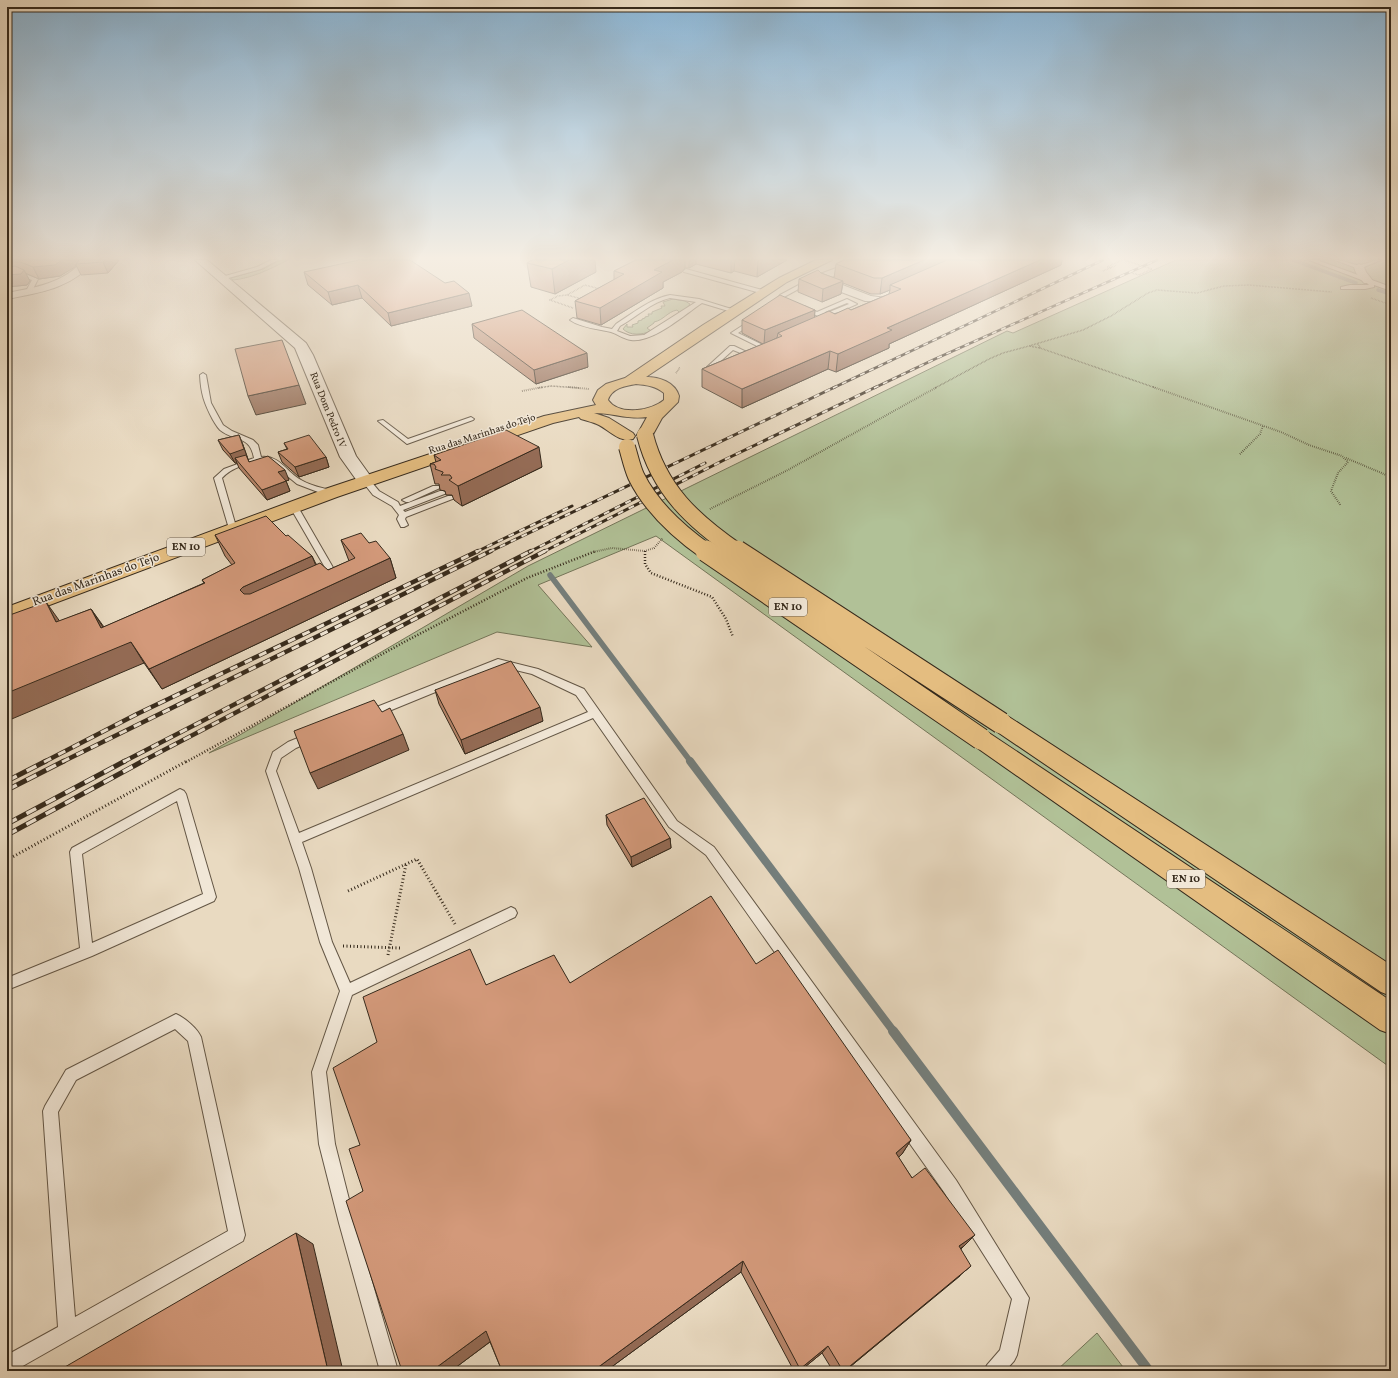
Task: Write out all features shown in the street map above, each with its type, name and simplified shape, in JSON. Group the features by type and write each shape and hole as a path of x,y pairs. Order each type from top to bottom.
{"main road":[{"path":"631,380 715,324"},
{"path":"666,387 669,367 688,342"},
{"name":"Rua das Marinhas do Tejo","path":"366,481 393,465 430,450 572,405 596,391 631,380"},
{"path":"631,380 651,381 666,387 671,392 672,398 669,403 633,439"},
{"path":"596,391 603,404 614,411"},
{"name":"Rua das Marinhas do Tejo","path":"7,614 331,493 549,418 594,409 643,414 663,408"},
{"name":"EN 10","path":"614,411 627,426 633,439 636,476 651,501 672,524 700,547 1391,982"},
{"name":"EN 10","path":"565,415 600,419 611,424 633,439"},
{"name":"EN 10","path":"991,731 1391,1019"}],"street":[{"name":"Rua Dom Pedro IV","path":"276,324 301,346 348,457 366,481"},
{"path":"820,327 824,324"},
{"path":"767,349 780,344"}],"lane":[{"path":"588,324 605,331 614,331 624,337 633,338 646,336 665,324"},
{"path":"747,324 734,333 767,349"},
{"path":"614,331 618,325"},
{"path":"597,327 618,325"},
{"path":"719,373 709,368 732,347 749,358 767,349"},
{"path":"203,375 206,404 216,420 222,429 252,442 258,450 258,459"},
{"path":"382,421 407,442 471,418"},
{"path":"233,530 218,478 219,474 225,471 258,459 270,459 277,463 291,478 306,486 331,493"},
{"path":"366,481 376,493 399,510 404,525"},
{"path":"399,510 436,488"},
{"path":"399,510 443,493"},
{"path":"399,510 451,498"},
{"path":"294,507 331,571 328,578 316,585"},
{"path":"356,719 498,662 535,671 580,692 674,824 710,851 950,1186 1021,1298 1008,1355 993,1371"},
{"path":"295,840 595,713"},
{"path":"321,733 292,744 277,755 271,772 305,868 326,942 347,991 319,1072 327,1144 347,1223 389,1371"},
{"path":"7,984 87,952 210,897 180,794 76,852 87,952"},
{"path":"347,991 511,914"},
{"path":"7,1365 237,1235 194,1037 176,1021 71,1075 50,1111 67,1331"}],"path":[{"path":"704,513 750,488 784,473 810,456 1003,352 1038,344 1083,330 1094,324"},
{"path":"1038,344 1040,348"},
{"path":"1029,346 1040,348 1281,432 1323,451 1342,456 1391,477"},
{"path":"522,391 551,386 596,391"},
{"path":"1240,454 1260,434 1263,426"},
{"path":"1341,506 1331,491 1336,482 1338,473 1348,462 1342,456"},
{"path":"7,860 399,645 527,578 595,551 612,548 645,551 654,548 664,537"},
{"path":"645,551 645,564 652,573 712,597 726,619 733,637"},
{"path":"348,891 417,859 458,930"},
{"path":"387,960 406,863"},
{"path":"340,946 404,948"}],"green space":[{"path":"627,324 627,327 633,327 632,325 652,324 647,328 651,331 640,334 629,333 623,329"},
{"path":"1032,324 1391,324 1391,1068 656,536 538,585 592,647 497,632 209,753 528,566 1007,331 1013,333"},
{"path":"1097,1333 1126,1371 1056,1371"}],"building":[{"path":"472,324 544,324 587,353 534,370"},
{"path":"752,324 779,324 765,330"},
{"path":"798,324 895,324 887,328 892,330 838,354 830,351 742,389 702,369 782,336 778,333"},
{"path":"282,340 299,385 248,396 235,349"},
{"path":"506,430 539,447 458,486 449,480 452,478 450,475 441,475 443,472 435,469 436,467 434,464 430,464 441,460 434,455"},
{"path":"239,435 244,449 230,454 218,440"},
{"path":"309,435 326,457 295,467 278,452 288,449 284,443"},
{"path":"246,455 249,462 268,456 285,470 278,472 286,481 262,490 235,458"},
{"path":"266,516 286,536 288,535 312,556 243,587 240,590 244,594 250,594 320,563 328,570 355,558 341,540 361,533 369,543 376,541 390,558 149,669 131,642 7,693 7,616 46,602 56,622 91,609 101,628 205,583 202,580 235,563 215,535"},
{"path":"511,661 540,707 461,740 435,690"},
{"path":"374,700 382,712 390,708 403,734 310,773 294,731"},
{"path":"644,798 670,838 631,857 606,815"},
{"path":"711,896 756,964 778,950 911,1140 896,1153 912,1178 925,1168 975,1235 959,1246 971,1266 844,1371 828,1346 800,1369 743,1261 593,1371 502,1371 486,1331 437,1367 438,1371 402,1371 346,1201 363,1191 349,1149 360,1145 333,1068 377,1042 363,997 470,949 486,985 554,955 570,983"},
{"path":"296,1233 328,1371 58,1371"}],"waterway":[{"path":"550,575 691,762"},
{"path":"690,761 894,1032"},
{"path":"893,1031 1149,1371"}],"railway":[{"path":"833,388 967,324"},
{"path":"874,388 1013,324"},
{"path":"489,552 835,387"},
{"path":"543,552 724,460 876,387"},
{"path":"529,552 705,463"},
{"path":"476,552 572,506"},
{"path":"44,762 137,714 478,551"},
{"path":"63,761 491,551"},
{"path":"123,762 531,551"},
{"path":"141,762 545,551"},
{"path":"7,781 46,761"},
{"path":"7,790 63,761"},
{"path":"7,824 125,761"},
{"path":"7,835 143,761"}]}
